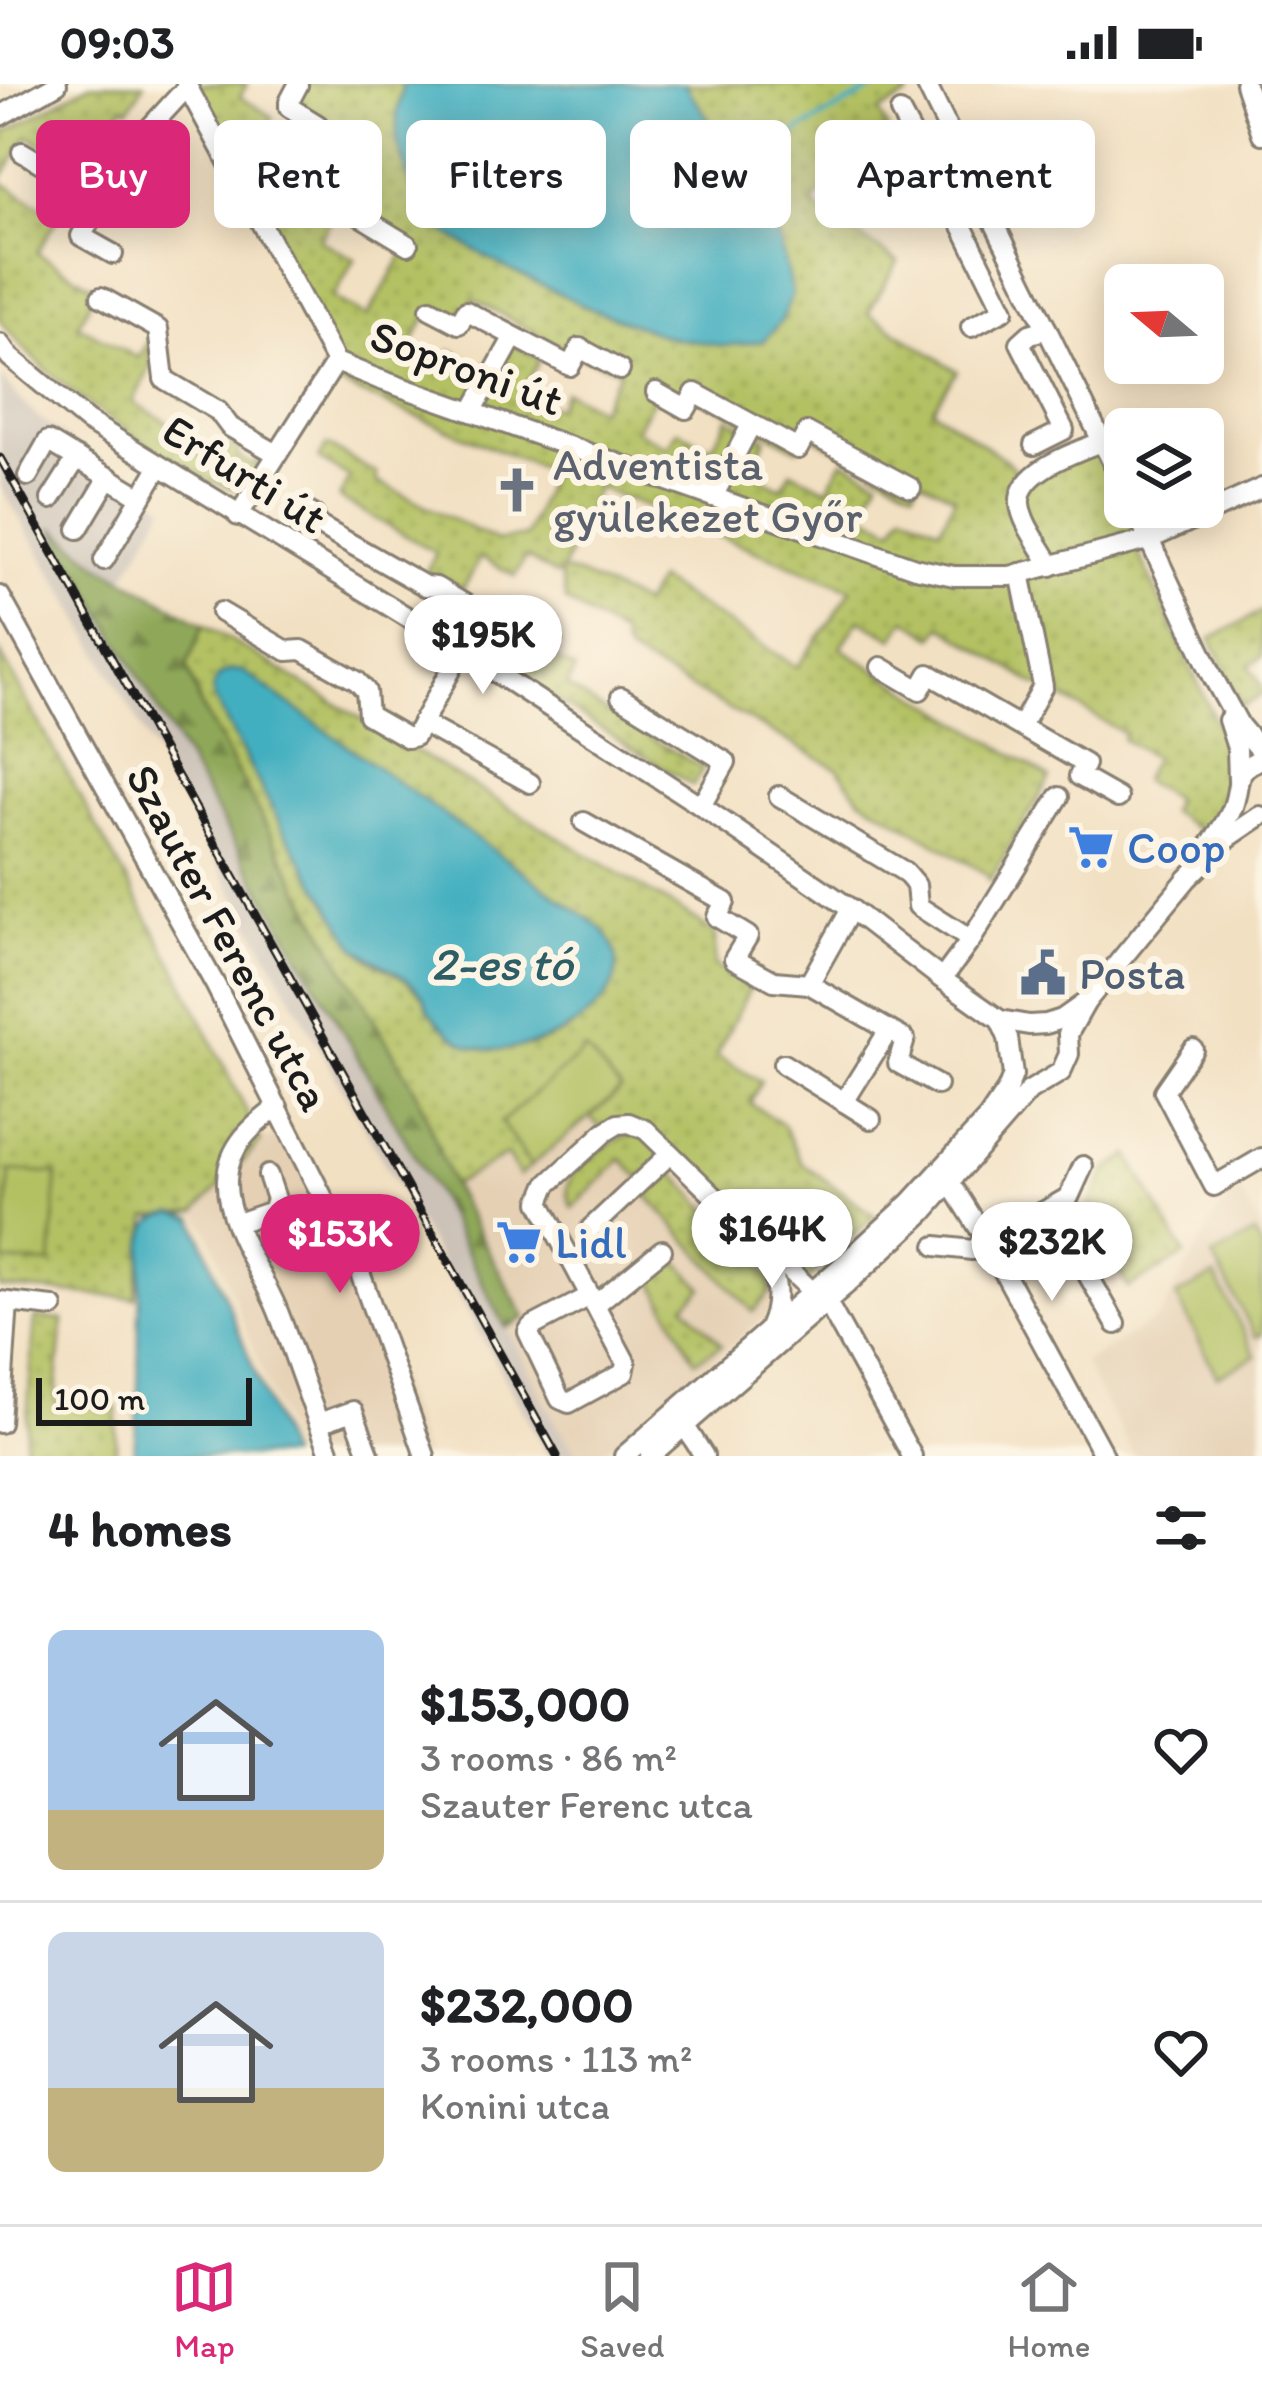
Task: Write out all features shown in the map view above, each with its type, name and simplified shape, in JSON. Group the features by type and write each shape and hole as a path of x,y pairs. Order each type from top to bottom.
{"street":[{"path":"0,116 57,84"},
{"path":"926,84 941,120"},
{"path":"298,85 289,107 309,120"},
{"path":"156,120 187,86"},
{"name":"Soproni út","path":"187,86 214,135"},
{"path":"1252,93 1262,134"},
{"path":"900,112 904,120"},
{"path":"22,152 36,160"},
{"path":"86,228 81,236 113,254"},
{"name":"Soproni út","path":"265,228 336,362 915,568 954,576 1010,576 1148,540 1262,488"},
{"path":"379,228 407,245"},
{"path":"963,228 1004,310 971,327"},
{"path":"990,228 1047,329 1104,448"},
{"name":"Erfurti út","path":"101,297 158,329 164,379 277,454"},
{"path":"430,309 459,324 466,311 570,366 580,348 620,370"},
{"path":"1034,445 1064,430 1020,343 1047,329"},
{"path":"472,412 513,338"},
{"name":"Erfurti út","path":"0,344 86,421 463,651 701,806 1000,1019 1038,1025"},
{"path":"238,516 336,362"},
{"path":"656,392 686,409 695,393 798,449 806,432 910,488"},
{"path":"713,497 751,425"},
{"path":"28,476 48,441 141,497"},
{"path":"1052,566 1024,516 1019,500 1025,481 1101,442"},
{"path":"51,500 76,458"},
{"path":"104,560 159,466"},
{"path":"78,530 109,477"},
{"name":"Erfurti út","path":"305,510 314,515 316,524 424,586 436,586 482,614 509,615 552,639"},
{"path":"1143,528 1214,679 1262,755 1248,765 1237,784 1246,809 1261,816"},
{"path":"1020,573 1042,686 1021,726"},
{"name":"Szauter Ferenc utca","path":"0,596 216,986 358,1267 425,1454"},
{"path":"220,612 287,651 302,650 357,681 366,691 368,716 408,738 415,736 482,614"},
{"path":"881,667 920,690 929,674 1085,764 1078,776 1118,798"},
{"path":"1067,1044 1087,1002 1186,879 1230,815 1237,784 1237,748 1214,679"},
{"path":"621,698 726,762 701,806"},
{"path":"422,723 530,784"},
{"path":"779,796 905,872 916,885 918,906 971,940"},
{"path":"942,980 1059,797"},
{"path":"1186,879 1229,837 1261,816"},
{"path":"584,822 725,902 718,917 748,936 734,959 774,982 809,984 905,1039 898,1063 937,1085"},
{"path":"809,984 851,909"},
{"path":"947,1176 1007,1090 1017,1035 1062,1019 1087,1002"},
{"path":"1000,1019 1012,1057 1026,1078 1044,1081"},
{"path":"624,1456 680,1419 819,1297 1029,1091 1061,1072 1069,1054 1063,1035 1038,1025"},
{"path":"844,1102 889,1030"},
{"path":"1193,1049 1164,1091 1214,1186 1262,1158"},
{"path":"782,1064 871,1119"},
{"path":"278,1108 238,1143 226,1183 237,1223 274,1300 331,1456"},
{"path":"662,1250 592,1300 527,1332 560,1400 569,1403 627,1368 592,1300 540,1202 547,1185 605,1132 629,1123 646,1130 819,1297 912,1456"},
{"path":"591,1228 670,1154"},
{"path":"936,1246 972,1250 1050,1208 1069,1197 1083,1166"},
{"path":"237,1223 272,1211 276,1199 268,1175"},
{"path":"947,1176 1104,1456"},
{"path":"1050,1208 1116,1324"},
{"path":"765,1249 778,1298 767,1332"},
{"path":"650,1456 767,1332 819,1297"},
{"path":"0,1423 4,1302 53,1307"},
{"path":"319,1423 353,1411 370,1456"},
{"path":"680,1419 704,1456"}],"shaded area":[{"path":"0,377 35,415 165,506 123,580 56,530 437,1195 555,1421 578,1456 548,1456 73,606 0,486"},
{"path":"590,1117 605,1132 629,1123 803,1284 629,1434 595,1456 578,1456 506,1328 525,1317 452,1185 507,1155 520,1175"},
{"path":"288,1129 358,1267 425,1456 294,1456 209,1233 196,1212 261,1141"},
{"path":"1239,1189 1262,1232 1262,1456 1134,1456 1083,1363 1160,1317 1227,1196"}],"green space":[{"path":"90,84 144,84 129,109 123,106 115,120 36,120 36,141 28,136 0,181 0,128 4,133"},
{"path":"186,84 247,84 240,97 273,117 214,120 214,136"},
{"path":"306,84 403,84 397,113 406,135 406,228 443,228 500,265 594,310 669,337 780,242 773,228 791,228 791,120 709,120 684,84 902,84 908,96 879,112 883,120 815,120 815,228 847,228 898,262 868,313 957,371 932,409 1006,460 1025,480 1101,442 1104,528 1137,528 1140,556 1223,738 1227,777 1216,810 1201,832 1169,811 1175,800 1142,780 1154,758 1122,739 1125,734 942,626 934,637 906,619 894,638 859,619 841,648 1050,778 990,881 986,874 859,797 838,769 629,654 622,636 566,601 560,573 557,576 526,557 515,576 481,557 463,589 438,576 423,578 436,553 339,498 350,478 319,459 327,445 377,474 376,481 497,541 526,536 551,472 326,379 336,361 264,228 326,228 320,240 355,259 333,298 367,317 405,252 380,228 382,120 312,120 295,104","holes":["473,299 576,355 620,370 599,409 565,391 556,408 523,391 540,359 503,340 486,369 451,350 442,367 409,349 430,310 459,324","656,393 686,409 695,394 798,449 807,433 914,490 920,479 955,497 940,528 904,511 893,529 862,511 879,479 843,460 827,489 791,471 781,488 749,471 766,439 728,418 711,448 678,430 667,447 636,430","597,487 851,589 797,667 658,580 643,604 562,571"]},
{"path":"0,181 36,203 36,228 52,228 37,253 97,289 78,325 138,358 151,336 150,368 133,402 198,440 192,451 217,466 232,444 240,449 237,456 254,466 263,454 267,459 243,490 208,480 59,381 0,320"},
{"path":"53,527 100,565 204,624 187,665 200,704 417,1093 452,1185 525,1318 506,1328 437,1195"},
{"path":"1262,611 1262,657 1249,665 1262,695 1242,706 1211,639"},
{"path":"204,624 715,935 715,966 751,986 716,1056 761,1081 750,1103 783,1125 802,1163 875,1216 803,1284 646,1130 605,1132 590,1117 621,1090 501,1122 531,1166 519,1176 507,1155 452,1185 417,1093 200,704 187,665","holes":["250,676 607,995 568,1031 534,1045 491,1050 445,1028 406,980 355,946 283,829 214,698"]},
{"path":"506,629 575,670 567,686 703,768 693,786 478,651 488,634"},
{"path":"0,653 178,972 261,1141 196,1212 148,1217 135,1298 0,1288"},
{"path":"586,1050 621,1090 531,1166 501,1122"},
{"path":"631,1135 643,1136 664,1156 640,1178 622,1159 573,1208 568,1190 576,1172 607,1146"},
{"path":"1129,1155 1185,1255 1128,1288 1087,1212 1106,1171"},
{"path":"670,1169 769,1277 771,1291 753,1312 644,1192"},
{"path":"10,1171 57,1174 51,1264 4,1261"},
{"path":"1254,1234 1262,1248 1262,1334 1256,1337 1213,1257"},
{"path":"669,1252 703,1288 685,1305 722,1345 695,1361 651,1277 623,1292"},
{"path":"1215,1276 1256,1356 1217,1376 1176,1296"},
{"path":"35,1318 63,1320 55,1402 117,1408 116,1456 24,1456"}],"water":[{"path":"403,84 684,84 709,120 630,120 630,228 773,228 792,294 782,320 763,341 724,346 669,337 594,310 500,265 442,228 606,228 606,120 406,120 406,170 397,141"},
{"name":"2-es tó","path":"231,670 243,671 600,927 615,952 615,977 604,999 584,1019 529,1045 500,1050 474,1047 450,1033 416,988 355,946 283,829 214,698 216,680"},
{"path":"174,1213 194,1218 288,1456 133,1456 144,1242 151,1223"}],"waterway":[{"path":"791,135 882,84"}],"railway":[{"path":"0,458 557,1456"}],"place":[{"name":"Adventista gyülekezet Győr","path":"517,490"},
{"name":"Coop","path":"1091,847"},
{"name":"Posta","path":"1043,973"},
{"name":"Lidl","path":"519,1242"}]}
